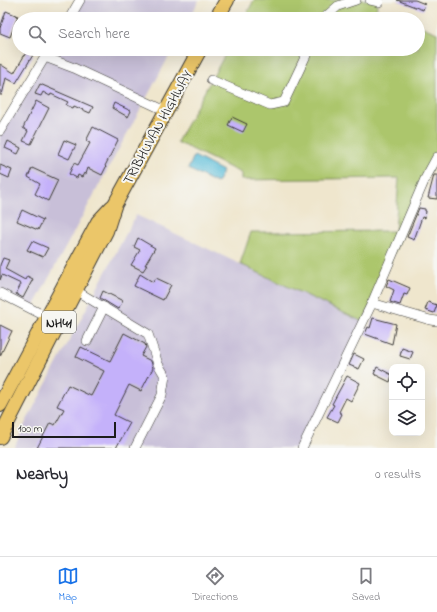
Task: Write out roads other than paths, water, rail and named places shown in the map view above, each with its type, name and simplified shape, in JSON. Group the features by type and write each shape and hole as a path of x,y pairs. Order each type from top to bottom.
{"highway":[{"path":"220,12 227,0"},
{"name":"TRIBHUVAN HIGHWAY","path":"114,206 196,56"},
{"name":"NH41","path":"0,437 106,231 114,206"},
{"name":"NH41","path":"2,396 47,317 98,222 114,206"}],"street":[{"path":"72,12 80,0"},
{"path":"331,12 338,6 356,0"},
{"path":"0,132 4,118 45,56"},
{"path":"52,56 74,68 166,111"},
{"path":"211,80 270,105 284,102 306,56"},
{"path":"302,448 372,303 437,156"},
{"path":"75,290 148,334 158,364 165,376 162,394 135,448"},
{"path":"0,293 47,317"},
{"path":"372,303 437,321"},
{"path":"87,341 104,307"}],"water":[{"path":"194,156 223,171 217,183 188,169"}]}
